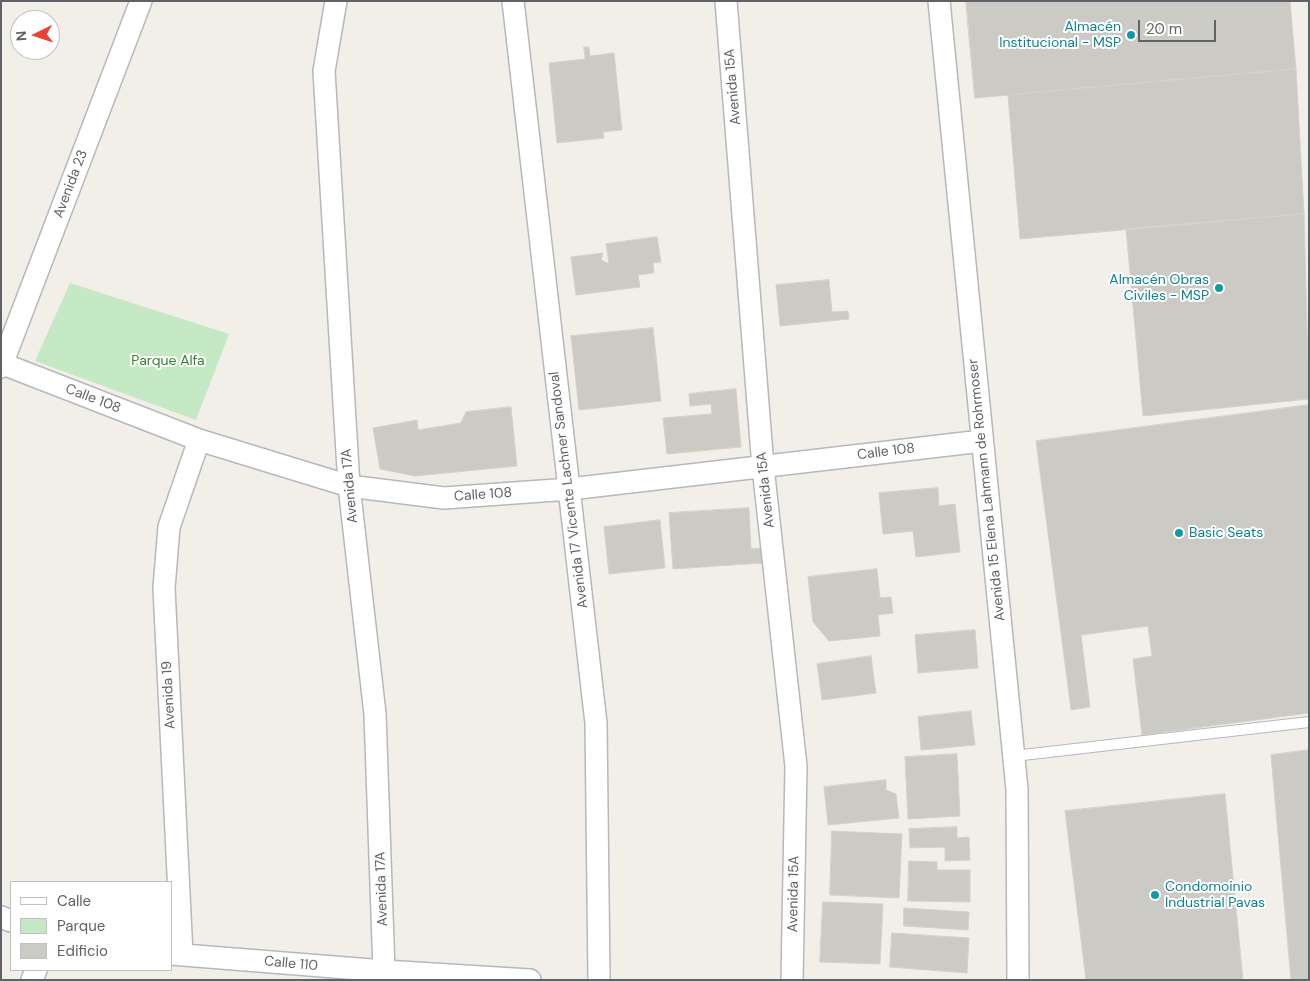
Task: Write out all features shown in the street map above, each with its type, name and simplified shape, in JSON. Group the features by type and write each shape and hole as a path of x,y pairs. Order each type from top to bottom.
{"street":[{"name":"Avenida 23","path":"2,365 141,1"},
{"name":"Avenida 17A","path":"336,1 324,71 349,486 375,714 384,971"},
{"name":"Avenida 17 Vicente Lachner Sandoval","path":"513,1 596,723 599,980"},
{"name":"Avenida 15A","path":"726,1 763,467 796,766 792,980"},
{"name":"Avenida 15 Elena Lahmann de Rohrmoser","path":"939,1 1017,789 1018,980"},
{"name":"Calle 108","path":"2,365 199,440 349,486 444,498 570,489 982,441"},
{"name":"Avenida 19","path":"177,954 164,588 169,527 199,440"},
{"name":"Calle 110","path":"177,954 384,971 530,980"}],"lane":[{"path":"1014,756 1309,722"}],"green space":[{"name":"Parque Alfa","path":"70,283 229,334 196,420 35,361"}],"building":[{"name":"Almacén Institucional - MSP","path":"966,1 1290,1 1296,69 975,98"},
{"path":"584,47 589,47 590,56 614,53 622,130 603,132 604,138 557,143 549,63 585,59"},
{"path":"1296,69 1304,214 1020,239 1008,95"},
{"name":"Almacén Obras Civiles - MSP","path":"1304,214 1309,399 1143,416 1126,229"},
{"path":"657,237 661,262 653,263 654,273 638,275 640,287 576,295 571,257 603,253 601,260 609,264 606,244"},
{"path":"829,280 832,312 848,311 849,319 780,326 776,285"},
{"path":"653,328 661,401 579,410 571,336"},
{"path":"736,389 741,447 667,454 663,418 712,414 711,404 690,406 689,394"},
{"name":"Basic Seats","path":"1309,405 1309,713 1142,735 1133,659 1152,656 1148,626 1081,635 1090,707 1071,710 1036,441"},
{"path":"511,407 517,466 415,476 380,469 373,428 417,420 418,430 461,423 466,412"},
{"path":"938,488 939,506 955,504 960,552 916,557 913,531 883,534 879,493"},
{"path":"749,508 751,549 761,548 762,563 673,569 669,513"},
{"path":"660,520 665,568 609,574 604,527"},
{"path":"877,569 880,598 891,597 893,613 878,615 880,636 829,641 813,622 808,577"},
{"path":"975,630 978,668 918,673 915,635"},
{"path":"871,656 876,693 822,700 817,664"},
{"path":"971,711 975,745 921,750 918,717"},
{"path":"1309,750 1309,980 1291,980 1271,755"},
{"path":"957,754 960,816 908,819 905,757"},
{"path":"886,780 886,790 896,794 899,818 828,825 824,787"},
{"name":"Condomoinio Industrial Pavas","path":"1225,794 1243,980 1086,980 1065,811"},
{"path":"957,827 957,838 969,837 970,860 945,861 945,847 910,848 909,829"},
{"path":"832,831 902,834 899,898 830,895"},
{"path":"909,861 937,862 937,870 970,870 970,902 908,901"},
{"path":"823,902 883,904 880,964 820,962"},
{"path":"904,908 969,912 968,930 904,926"},
{"path":"892,933 969,938 967,973 890,967"}],"place":[{"name":"Almacén Institucional - MSP","path":"1131,35"},
{"name":"Almacén Obras Civiles - MSP","path":"1219,288"},
{"name":"Basic Seats","path":"1179,533"},
{"name":"Condomoinio Industrial Pavas","path":"1155,895"}]}
